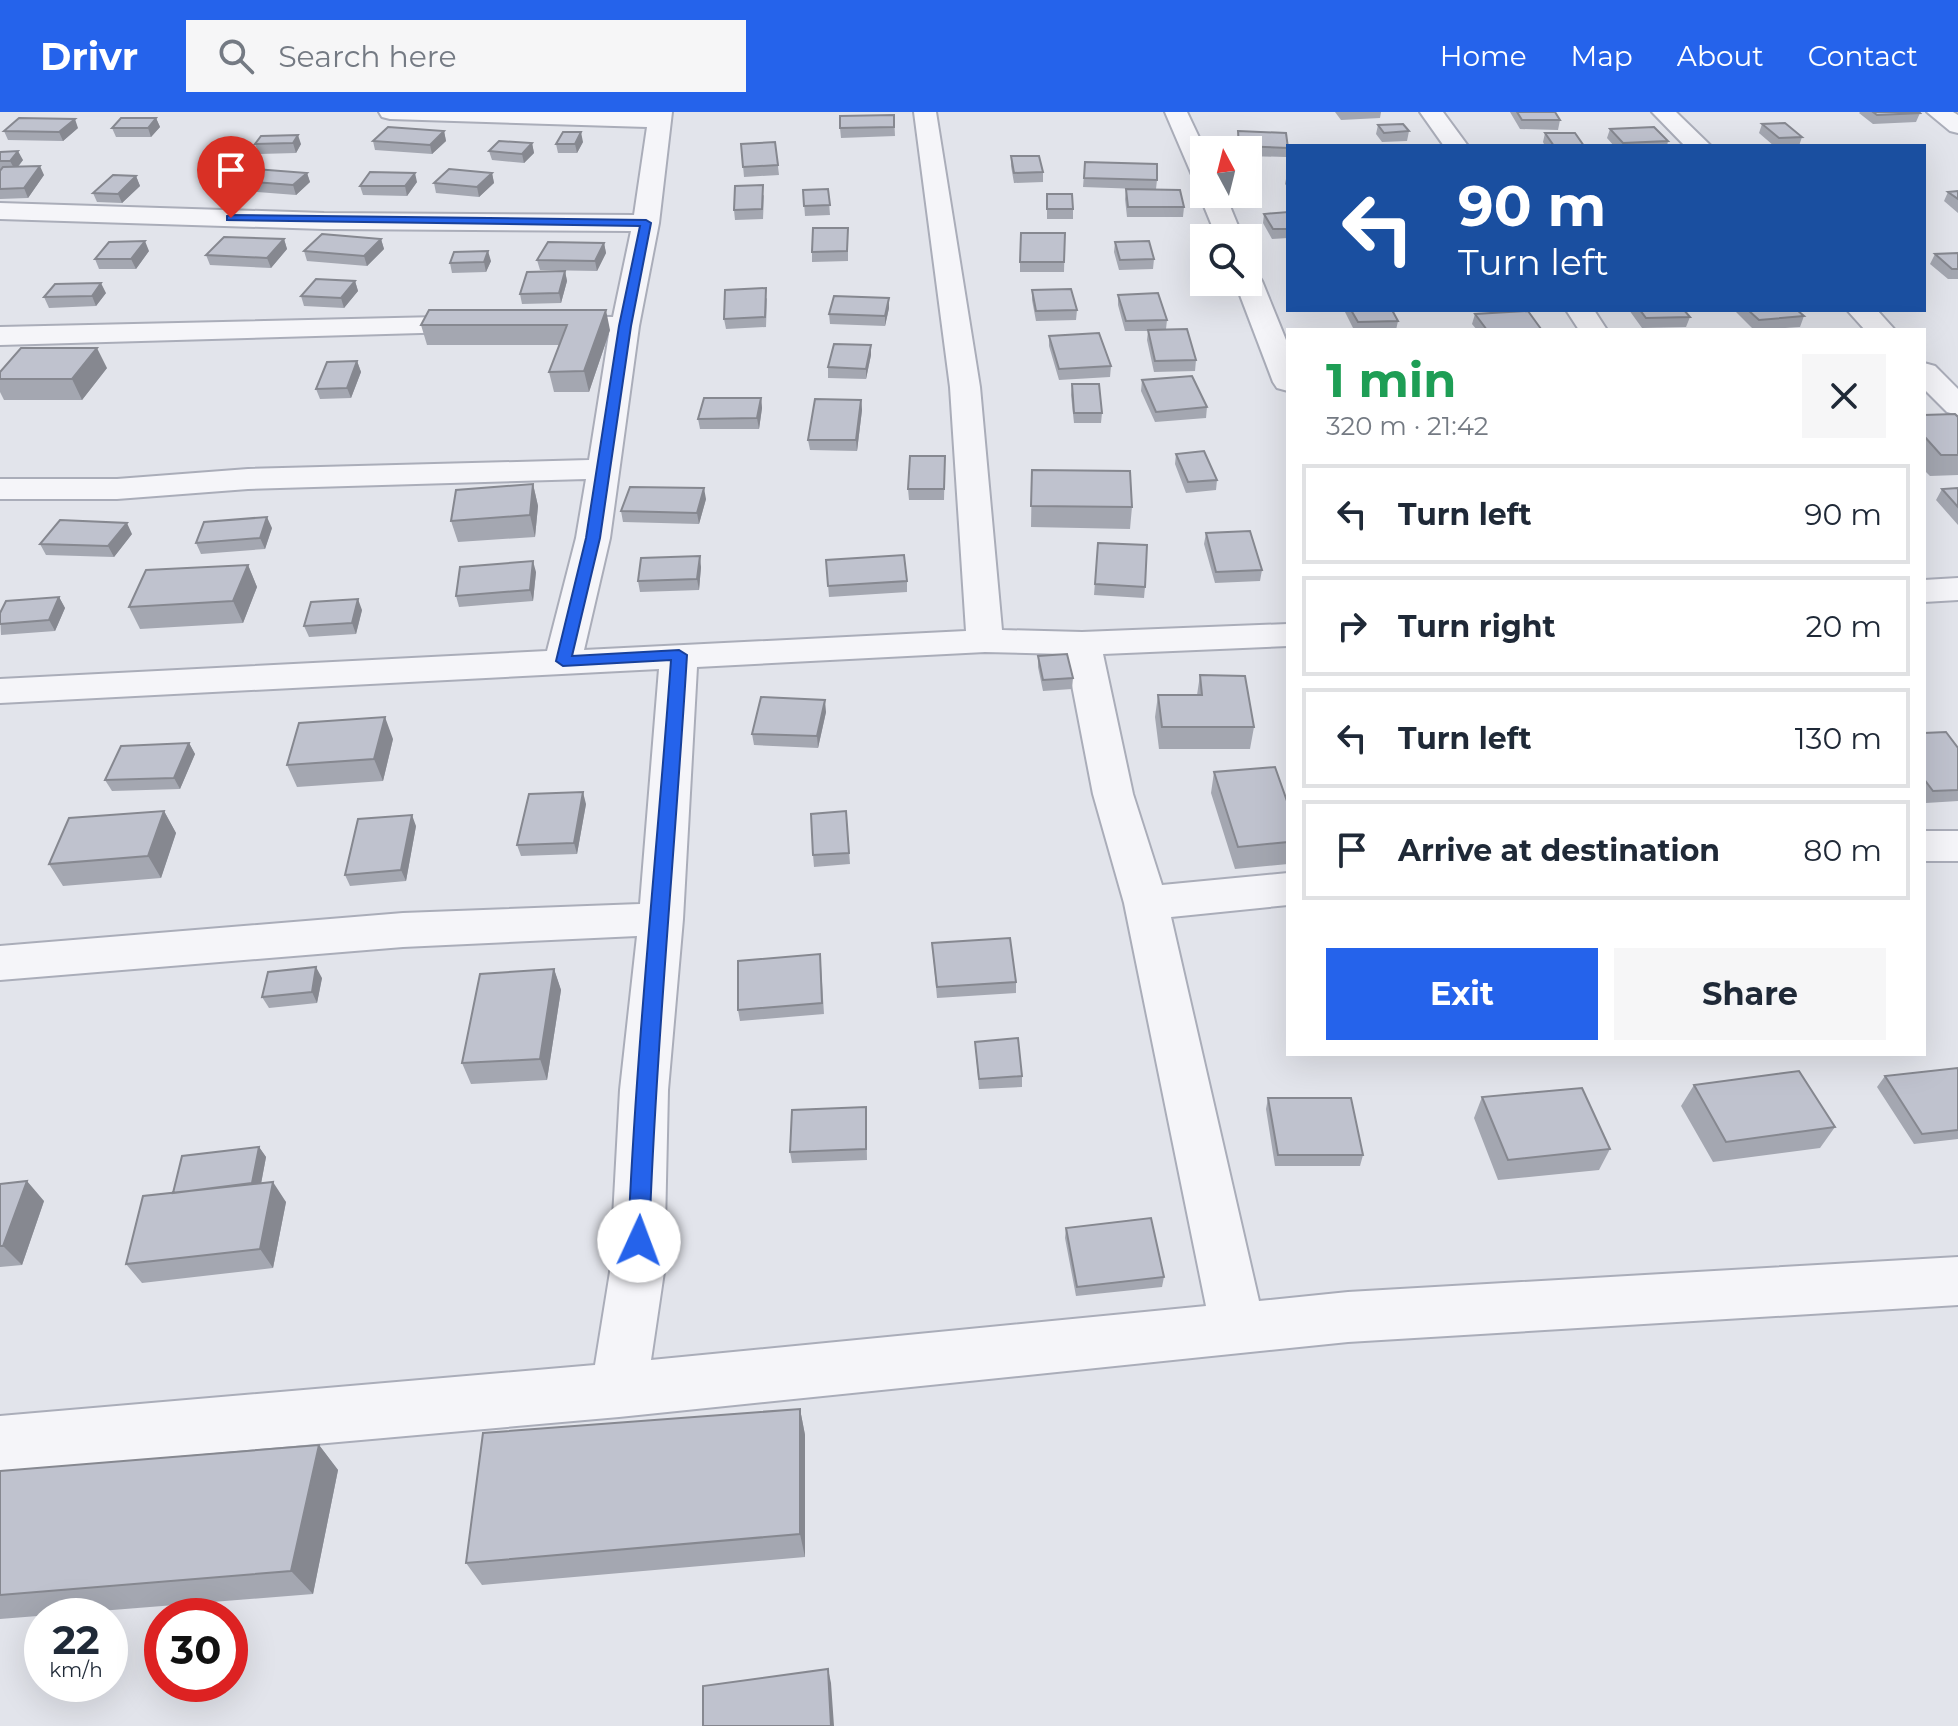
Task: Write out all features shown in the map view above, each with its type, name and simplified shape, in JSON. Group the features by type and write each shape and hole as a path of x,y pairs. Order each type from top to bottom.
{"street":[{"path":"390,112 660,116 646,223 625,326 593,538 563,661"},
{"path":"925,112 965,387 985,641"},
{"path":"1176,112 1190,144"},
{"path":"1431,112 1455,144"},
{"path":"1663,112 1697,144"},
{"path":"1938,112 1958,126"},
{"path":"0,211 324,221 646,223"},
{"path":"1254,296 1286,377"},
{"path":"1863,312 1879,328"},
{"path":"0,336 514,325 625,326"},
{"path":"1926,374 1958,406"},
{"path":"0,489 117,489 248,479 603,469"},
{"path":"1926,591 1958,589"},
{"path":"0,691 257,681 563,661 985,641 1082,643 1286,635"},
{"path":"1082,643 1113,794 1146,903 1238,1330"},
{"path":"619,1390 637,1272 644,1090 661,919 679,655"},
{"path":"1926,846 1958,846"},
{"path":"1146,903 1286,889"},
{"path":"0,963 403,930 661,919"},
{"path":"0,1444 619,1390 1348,1317 1958,1281"}],"building":[{"path":"1517,112 1555,112 1560,120 1522,120"},
{"path":"1873,112 1919,112 1920,113 1877,115"},
{"path":"894,115 894,127 840,128 840,116"},
{"path":"19,118 75,119 59,132 4,131"},
{"path":"121,118 156,118 148,128 112,128"},
{"path":"1785,123 1802,137 1779,138 1762,124"},
{"path":"1403,124 1409,131 1384,133 1378,125"},
{"path":"388,127 444,131 430,145 373,141"},
{"path":"1654,127 1668,141 1623,143 1610,129"},
{"path":"1238,131 1286,133 1286,148 1262,147 1262,136 1238,136"},
{"path":"563,132 581,132 575,144 556,144"},
{"path":"1545,133 1575,133 1583,144 1553,144"},
{"path":"298,135 293,143 255,144 261,136"},
{"path":"499,141 532,143 522,154 489,151"},
{"path":"775,142 778,165 743,167 741,144"},
{"path":"18,151 10,161 0,161 0,152"},
{"path":"1011,156 1039,156 1043,172 1014,173"},
{"path":"1085,162 1157,164 1157,180 1084,178"},
{"path":"40,166 24,188 0,189 0,171 3,167"},
{"path":"255,169 307,173 293,185 240,181"},
{"path":"449,169 492,173 477,187 434,183"},
{"path":"370,172 415,173 405,186 360,186"},
{"path":"113,175 136,176 118,194 93,193"},
{"path":"763,185 762,209 734,210 735,186"},
{"path":"828,189 830,205 804,206 803,190"},
{"path":"1126,189 1180,190 1184,207 1128,207"},
{"path":"1047,194 1072,194 1073,209 1047,209"},
{"path":"1286,212 1286,229 1273,229 1264,214"},
{"path":"813,228 848,228 847,251 812,252"},
{"path":"1021,233 1065,233 1064,262 1020,262"},
{"path":"322,234 381,239 364,256 304,251"},
{"path":"224,237 284,239 267,258 206,255"},
{"path":"145,241 131,259 95,259 109,242"},
{"path":"1149,241 1154,259 1120,260 1115,242"},
{"path":"548,242 604,243 595,261 537,260"},
{"path":"488,251 484,262 450,263 454,252"},
{"path":"1958,253 1958,269 1952,269 1935,254"},
{"path":"565,271 559,293 520,294 527,272"},
{"path":"316,279 355,281 341,298 301,296"},
{"path":"101,283 92,296 44,297 55,284"},
{"path":"766,288 765,317 724,319 725,290"},
{"path":"1071,289 1077,310 1036,311 1032,290"},
{"path":"1158,293 1167,320 1126,321 1118,295"},
{"path":"834,296 889,298 885,316 829,314"},
{"path":"429,310 606,310 584,371 549,372 567,325 421,325"},
{"path":"1352,312 1393,312 1398,321 1358,322"},
{"path":"1529,312 1540,328 1486,328 1475,314"},
{"path":"1642,312 1686,312 1690,317 1646,318"},
{"path":"1750,312 1799,312 1804,316 1759,320"},
{"path":"1187,329 1196,360 1155,361 1148,330"},
{"path":"1099,333 1111,366 1059,369 1049,336"},
{"path":"834,344 871,345 866,369 828,367"},
{"path":"21,348 97,348 72,379 0,379 0,372"},
{"path":"357,361 347,388 316,389 327,362"},
{"path":"1192,376 1207,407 1156,412 1142,380"},
{"path":"1072,384 1099,384 1102,413 1074,413"},
{"path":"704,398 761,398 757,418 698,419"},
{"path":"815,399 861,400 856,440 808,440"},
{"path":"1955,414 1958,417 1958,455 1941,455 1926,438 1926,415"},
{"path":"1204,451 1217,480 1188,482 1176,454"},
{"path":"910,456 945,456 944,489 908,489"},
{"path":"1032,470 1130,471 1132,507 1031,506"},
{"path":"533,484 530,515 451,521 456,490"},
{"path":"630,487 704,488 697,513 621,511"},
{"path":"1958,488 1958,507 1942,489"},
{"path":"267,517 260,538 196,543 204,522"},
{"path":"60,520 127,523 108,546 40,544"},
{"path":"1250,531 1262,570 1216,572 1206,533"},
{"path":"1098,543 1147,545 1145,587 1095,584"},
{"path":"904,555 907,581 828,586 826,560"},
{"path":"700,556 697,579 638,581 641,558"},
{"path":"533,561 530,590 456,596 460,567"},
{"path":"248,565 233,601 129,607 146,570"},
{"path":"59,597 49,620 0,624 0,613 6,601"},
{"path":"358,599 352,623 304,626 311,602"},
{"path":"1067,654 1073,678 1043,680 1038,656"},
{"path":"1200,675 1245,676 1254,727 1162,727 1158,695 1202,695"},
{"path":"761,697 825,700 817,736 752,734"},
{"path":"385,717 374,759 287,765 299,723"},
{"path":"1946,732 1958,748 1958,790 1933,791 1926,782 1926,733"},
{"path":"189,743 174,778 105,780 121,746"},
{"path":"1275,767 1286,798 1286,842 1238,847 1214,772"},
{"path":"583,792 574,843 517,845 529,794"},
{"path":"164,811 148,856 49,864 69,818"},
{"path":"846,811 849,853 813,855 811,814"},
{"path":"412,815 401,870 345,875 358,819"},
{"path":"1010,938 1016,982 937,987 932,943"},
{"path":"820,954 822,1003 738,1010 738,961"},
{"path":"316,967 312,992 262,997 268,972"},
{"path":"554,969 540,1059 462,1063 480,974"},
{"path":"1018,1038 1022,1076 979,1079 975,1042"},
{"path":"1958,1068 1958,1130 1922,1134 1885,1076"},
{"path":"1799,1071 1835,1127 1726,1142 1694,1085"},
{"path":"1582,1088 1610,1149 1508,1160 1482,1097"},
{"path":"1268,1098 1351,1098 1363,1155 1278,1155"},
{"path":"866,1107 866,1149 790,1152 792,1110"},
{"path":"259,1147 252,1183 173,1193 182,1156"},
{"path":"27,1181 3,1246 0,1246 0,1184"},
{"path":"273,1182 260,1249 126,1264 143,1196"},
{"path":"1151,1218 1164,1277 1077,1287 1066,1228"},
{"path":"800,1409 800,1534 466,1563 483,1433"},
{"path":"319,1445 291,1571 0,1595 0,1471"},
{"path":"828,1669 831,1726 703,1726 703,1686"}],"route":[{"path":"231,218 646,223 625,326 593,538 563,661 679,655 661,919 644,1090 639,1241"}]}
